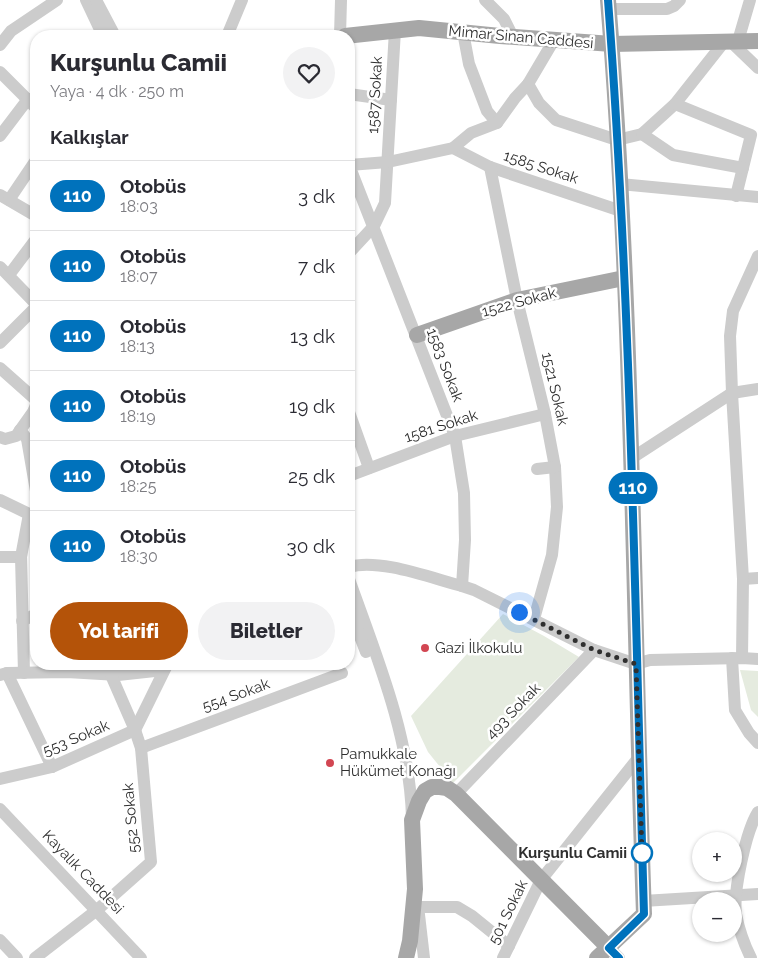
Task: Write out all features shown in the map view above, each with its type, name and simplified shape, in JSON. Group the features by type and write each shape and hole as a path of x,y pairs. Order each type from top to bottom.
{"main road":[{"path":"406,958 410,941 415,889 412,820 425,791 432,787 447,788 456,794 541,880 609,954 644,914 632,458 620,184 609,4"},
{"name":"Mimar Sinan Caddesi","path":"355,35 419,28 612,44 758,41"},
{"name":"1522 Sokak","path":"417,335 517,300 624,278"}],"street":[{"path":"0,45 11,31 56,0"},
{"path":"86,0 100,30"},
{"path":"96,0 112,30"},
{"path":"230,30 242,0"},
{"path":"340,30 341,0"},
{"path":"485,0 504,19 513,37"},
{"path":"609,4 667,8 674,6 680,0"},
{"path":"528,84 539,103 556,120 617,140 642,134 676,104 731,42 750,0"},
{"name":"1587 Sokak","path":"355,247 374,226 385,204 395,30"},
{"path":"463,32 469,64 487,111 497,123"},
{"path":"452,148 471,133 497,123 528,84 554,40"},
{"path":"731,42 758,68"},
{"path":"0,72 30,102"},
{"path":"355,95 391,100"},
{"path":"676,104 751,135 736,196"},
{"path":"0,136 30,106"},
{"path":"642,134 672,155 743,168"},
{"name":"1583 Sokak","path":"355,165 388,162 452,148"},
{"name":"1585 Sokak","path":"452,148 490,167 621,211"},
{"path":"30,167 5,197 30,212"},
{"name":"1521 Sokak","path":"490,167 555,470 557,507 552,555 534,619"},
{"name":"1583 Sokak","path":"355,180 456,436 464,493 465,540 462,586"},
{"path":"620,184 758,197"},
{"path":"30,245 4,271 30,299"},
{"path":"758,256 733,311 730,336 743,579 735,710 758,744"},
{"path":"0,342 30,312"},
{"path":"0,368 30,393"},
{"path":"632,458 732,393 758,389"},
{"name":"1581 Sokak","path":"355,474 456,436 544,414"},
{"path":"0,437 5,439 16,436 30,417"},
{"path":"355,429 369,468"},
{"path":"20,430 27,439 30,456"},
{"path":"538,472 555,470"},
{"path":"0,500 30,511"},
{"path":"24,673 21,557 30,527"},
{"path":"0,557 21,557"},
{"path":"355,565 385,566 462,586 534,619 594,650 636,664 650,660 737,658 758,660"},
{"path":"743,579 758,578"},
{"path":"355,596 389,693 407,768 412,820"},
{"path":"22,621 30,617"},
{"path":"355,624 393,728 412,820"},
{"name":"493 Sokak","path":"456,794 594,650"},
{"path":"52,767 3,674 86,670"},
{"path":"98,670 111,675 145,670"},
{"path":"135,730 165,670"},
{"name":"554 Sokak","path":"141,748 342,673"},
{"name":"552 Sokak","path":"97,910 151,862 141,748 111,675"},
{"name":"553 Sokak","path":"0,779 52,767 135,730"},
{"name":"501 Sokak","path":"503,958 541,880 639,757"},
{"name":"Kayalık Caddesi","path":"0,809 142,958"},
{"path":"737,892 744,847 752,821 758,812"},
{"path":"415,889 419,907 424,958"},
{"path":"742,894 758,894"},
{"path":"643,901 692,897"},
{"path":"419,907 457,908 472,916 509,946"},
{"path":"35,958 97,910"},
{"path":"742,939 751,958"},
{"path":"0,940 17,958"}],"shaded area":[{"path":"503,614 579,657 453,783 428,752 411,716"},
{"path":"740,670 758,671 758,717 751,710"}],"bus line":[{"name":"110","path":"608,0 612,44 632,458 644,914 609,948 619,958"}],"place":[{"name":"Gazi İlkokulu","path":"425,648"},
{"name":"Pamukkale Hükümet Konağı","path":"330,763"},
{"name":"Kurşunlu Camii","path":"642,853"}],"route":[{"path":"519,612 594,650 636,664 642,855 642,853"}]}
